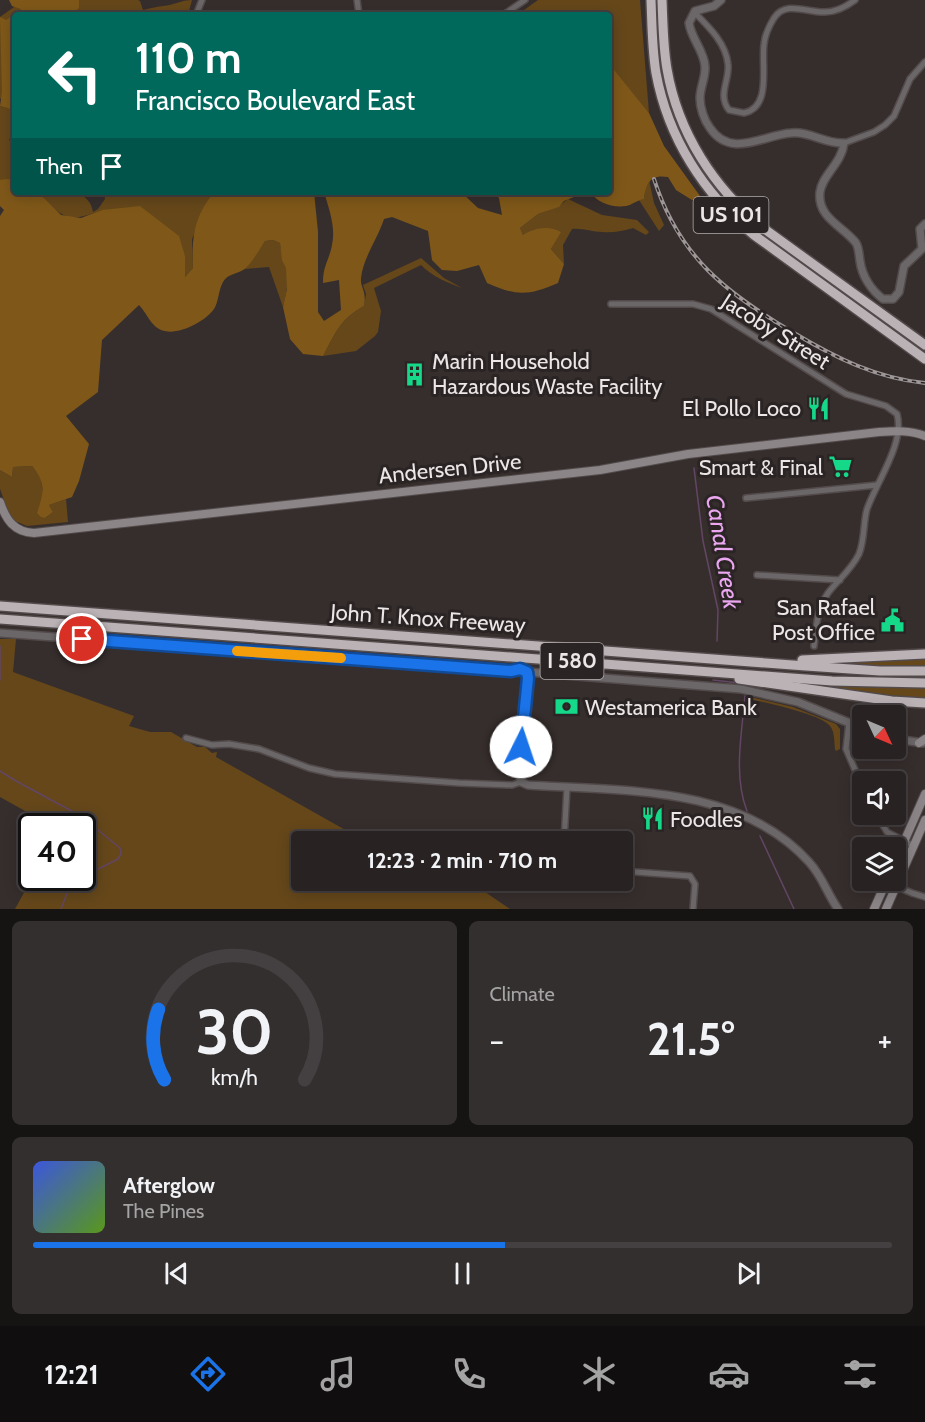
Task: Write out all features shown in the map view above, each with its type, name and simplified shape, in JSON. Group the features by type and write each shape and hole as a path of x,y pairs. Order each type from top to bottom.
{"highway":[{"name":"US 101","path":"651,0 655,62 664,104 680,144 708,190 754,235 923,357"},
{"name":"US 101","path":"662,0 666,59 675,101 691,140 719,184 740,208 763,228 925,345"},
{"name":"John T. Knox Freeway","path":"0,606 731,661 880,671 925,671"},
{"name":"John T. Knox Freeway","path":"0,619 684,669"},
{"path":"731,661 820,660 925,654"},
{"path":"684,669 864,682 925,683"},
{"path":"684,669 814,691 925,704"}],"main road":[{"name":"Andersen Drive","path":"0,502 7,519 16,528 26,532 42,532 604,469 693,453 898,431 923,433"},
{"path":"906,837 925,794"},
{"path":"919,807 919,817 924,823"},
{"path":"907,833 913,827 924,823"},
{"path":"906,864 924,823"},
{"path":"874,909 882,891"},
{"path":"886,909 894,891"}],"street":[{"path":"507,12 525,0"},
{"path":"721,0 714,6 694,12 690,19 690,27 705,67 701,107 705,119 715,134 725,141 736,144 750,143 796,132 833,143 844,143 874,132 894,116 910,79 925,62"},
{"path":"694,12 715,34 726,57 728,68 724,102 729,110 744,113 752,110 760,102 765,38 778,13 794,8 828,12 855,1"},
{"path":"844,143 839,159 822,185 820,200 828,217 857,245 864,276 882,299 892,300 899,294 904,266 922,249 920,230 925,224"},
{"name":"Jacoby Street","path":"611,304 693,304 711,309 846,394 892,408 898,418 898,431"},
{"path":"814,646 816,619 819,612 830,591 852,567 859,553 866,515 894,448 898,431"},
{"path":"746,498 877,485"},
{"path":"757,575 840,580"},
{"path":"0,633 511,671 520,669 528,680 519,776 521,782"},
{"path":"524,674 741,689 798,702 852,724"},
{"path":"849,723 846,749 856,771"},
{"path":"186,738 213,745 229,744 259,748 309,768 335,774 512,785 521,782 528,785 678,796 711,804 741,815 776,834 802,855 819,874 838,909"},
{"path":"906,740 923,742"},
{"path":"565,831 567,787"},
{"path":"882,825 884,830 896,837"},
{"path":"906,843 914,846"},
{"path":"633,872 690,876 694,882 693,909"},
{"path":"906,890 925,897"}],"shaded area":[{"path":"9,0 79,0 79,8 74,12 20,12 21,9 12,6"},
{"path":"24,0 138,0 143,10 192,0 189,12 12,12 12,134 9,140 12,142 12,180 0,180 0,106 8,108 0,98 0,17"},
{"path":"538,0 640,0 649,113 612,68 612,12 521,12"},
{"path":"12,16 12,63 10,64 12,68 10,72 12,73 12,109 0,106 2,92 0,17 6,20"},
{"path":"612,67 649,113 664,146 700,196 692,200 676,190 668,177 662,176 650,181 644,199 630,205 616,206 597,199 593,195 612,195"},
{"path":"0,180 12,180 12,195 41,195 61,215 81,218 102,210 140,206 179,236 185,256 185,277 193,268 197,222 211,196 314,195 318,232 318,312 324,321 341,310 339,280 323,283 333,232 325,195 464,195 478,208 502,215 499,198 496,195 579,195 564,201 559,207 538,214 520,228 523,235 542,228 561,232 551,249 564,264 558,283 522,293 487,283 479,265 457,271 442,270 432,260 428,231 392,217 384,219 362,271 364,306 344,321 323,356 303,354 290,339 283,307 287,289 286,268 282,260 280,243 273,240 265,241 246,268 225,279 214,309 203,320 187,328 170,332 162,331 154,325 139,305 102,340 98,392 66,416 89,444 72,497 49,505 53,512 45,518 37,513 42,483 32,466 13,467 12,477 0,470 0,216 4,210 0,206"},
{"path":"649,180 654,203 664,225 659,231 639,200 644,198"},
{"path":"41,195 81,195 86,198 93,212 105,199 104,195 214,195 211,196 192,239 193,268 184,278 185,256 102,210 73,217 66,216 53,208"},
{"path":"568,199 602,215 637,220 649,232 646,235 633,228 610,232 572,229 563,245 564,264 551,249 560,232 523,235 520,228 538,214 558,207"},
{"path":"273,240 280,243 288,277 283,307 269,267 245,269 265,241"},
{"path":"421,258 444,278 462,288 435,276 421,265 374,288 381,311 378,332 375,336 356,351 323,356 344,321 364,306 366,294 363,285"},
{"path":"32,466 41,477 45,518 53,512 49,505 66,499 68,522 27,526 10,516 0,489 0,470 12,477 13,467"},
{"path":"0,639 16,639 13,672 134,716 129,726 150,732 171,732 197,747 205,747 212,753 217,752 216,757 347,831 291,831 291,891 484,891 510,909 15,909 25,891 96,891 96,813 29,813 0,797"},
{"path":"925,656 925,666 884,667 838,663 838,661"},
{"path":"806,683 880,688 925,688 925,700 806,687"},
{"path":"746,696 793,707 836,724 840,729 840,749 836,751 833,731 824,722 790,709 745,698"}],"waterway":[{"name":"Canal Creek","path":"694,468 703,541 718,610 717,641"},
{"path":"0,646 0,680"},
{"name":"Canal Creek","path":"713,680 739,683"},
{"name":"Canal Creek","path":"745,696 739,769 747,811"},
{"path":"0,771 75,813"},
{"path":"96,828 120,848 121,854 118,859 96,870"},
{"name":"Canal Creek","path":"760,836 794,909"},
{"path":"61,909 68,891"}],"railway":[{"path":"654,179 664,206 691,251 726,287 747,303 825,351 857,366 890,377 925,383"}],"slow traffic":[{"path":"237,651 341,658"}],"place":[{"name":"Marin Household Hazardous Waste Facility","path":"414,374"},
{"name":"El Pollo Loco","path":"819,408"},
{"name":"Smart & Final","path":"841,467"},
{"name":"San Rafael Post Office","path":"893,620"},
{"name":"Westamerica Bank","path":"567,707"},
{"name":"Foodles","path":"652,819"}],"route":[{"path":"82,639 511,671 522,669 527,672 528,682 521,747"}]}
